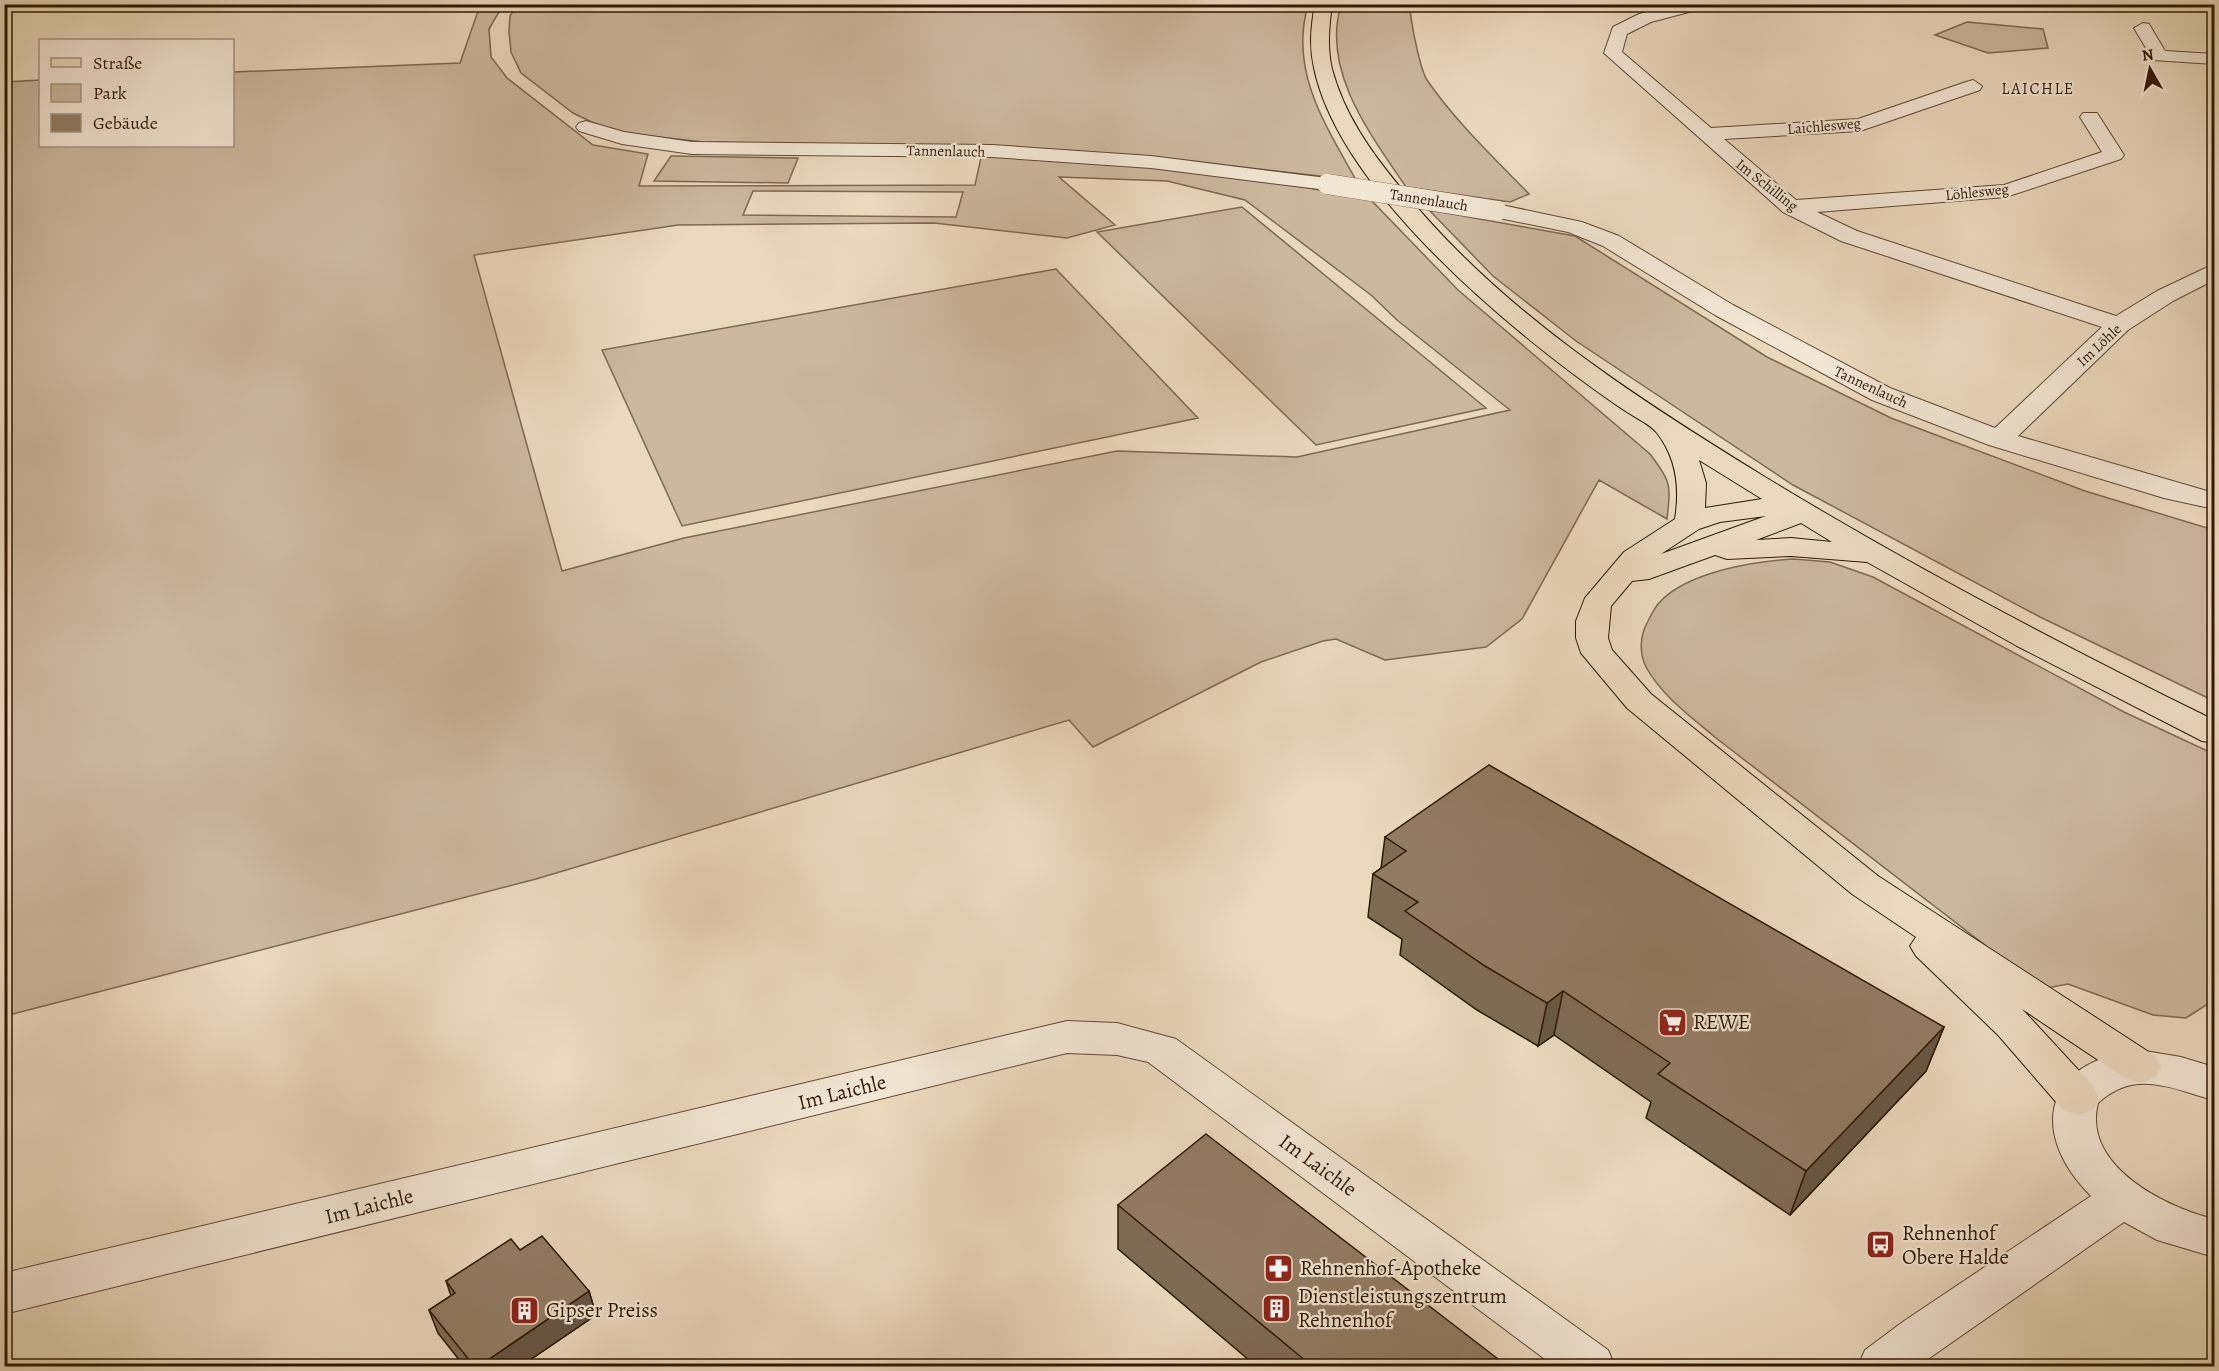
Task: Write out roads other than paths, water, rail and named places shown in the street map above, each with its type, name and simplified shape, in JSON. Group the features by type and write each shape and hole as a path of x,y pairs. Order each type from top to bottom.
{"main road":[{"path":"1324,4 1319,50 1329,85 1353,137 1403,205 1471,277 1539,334 1666,427 1802,513 2002,625 2214,733"},
{"path":"1666,427 1686,458 1694,490 1689,523"},
{"path":"1802,513 1769,507 1741,508 1689,523 1635,558 1596,605 1592,621 1592,638 1597,653 1614,675 1653,714 1865,885 2012,1024 2078,1098"},
{"path":"1610,586 1676,557 1802,513"},
{"path":"1676,557 1760,547 1832,550 1875,555"},
{"path":"1865,885 2140,1067"}],"street":[{"name":"Im Schilling","path":"1698,4 1645,18 1619,31 1613,53 1791,207 1849,236 2120,325"},
{"path":"2143,28 2159,56 2214,59"},
{"name":"Laichlesweg","path":"1705,134 1860,124 1973,86"},
{"name":"Löhlesweg","path":"1791,207 2006,191 2114,155 2090,117"},
{"name":"Tannenlauch","path":"586,127 622,138 692,148 992,151 1151,162 1327,184 1497,211 1574,227 1611,241 1724,310 1881,394 1999,439 2174,492 2214,501"},
{"name":"Im Löhle","path":"1999,439 2120,325 2165,296 2214,271"},
{"name":"Im Laichle","path":"4,1294 1067,1037 1117,1039 1161,1050 1591,1366"},
{"path":"2205,1072 2140,1067 2112,1071 2091,1081 2078,1098 2073,1118 2077,1140 2095,1170 2124,1198 2157,1219 2193,1234 2214,1238"},
{"path":"1882,1366 1921,1336 2124,1198"}],"place":[{"name":"REWE","path":"1672,1022"},
{"name":"Rehnenhof Obere Halde","path":"1881,1245"},
{"name":"Rehnenhof-Apotheke","path":"1279,1268"},
{"name":"Dienstleistungszentrum Rehnenhof","path":"1277,1308"},
{"name":"Gipser Preiss","path":"525,1310"}],"district":[{"name":"LAICHLE","path":"2038,89"}]}
